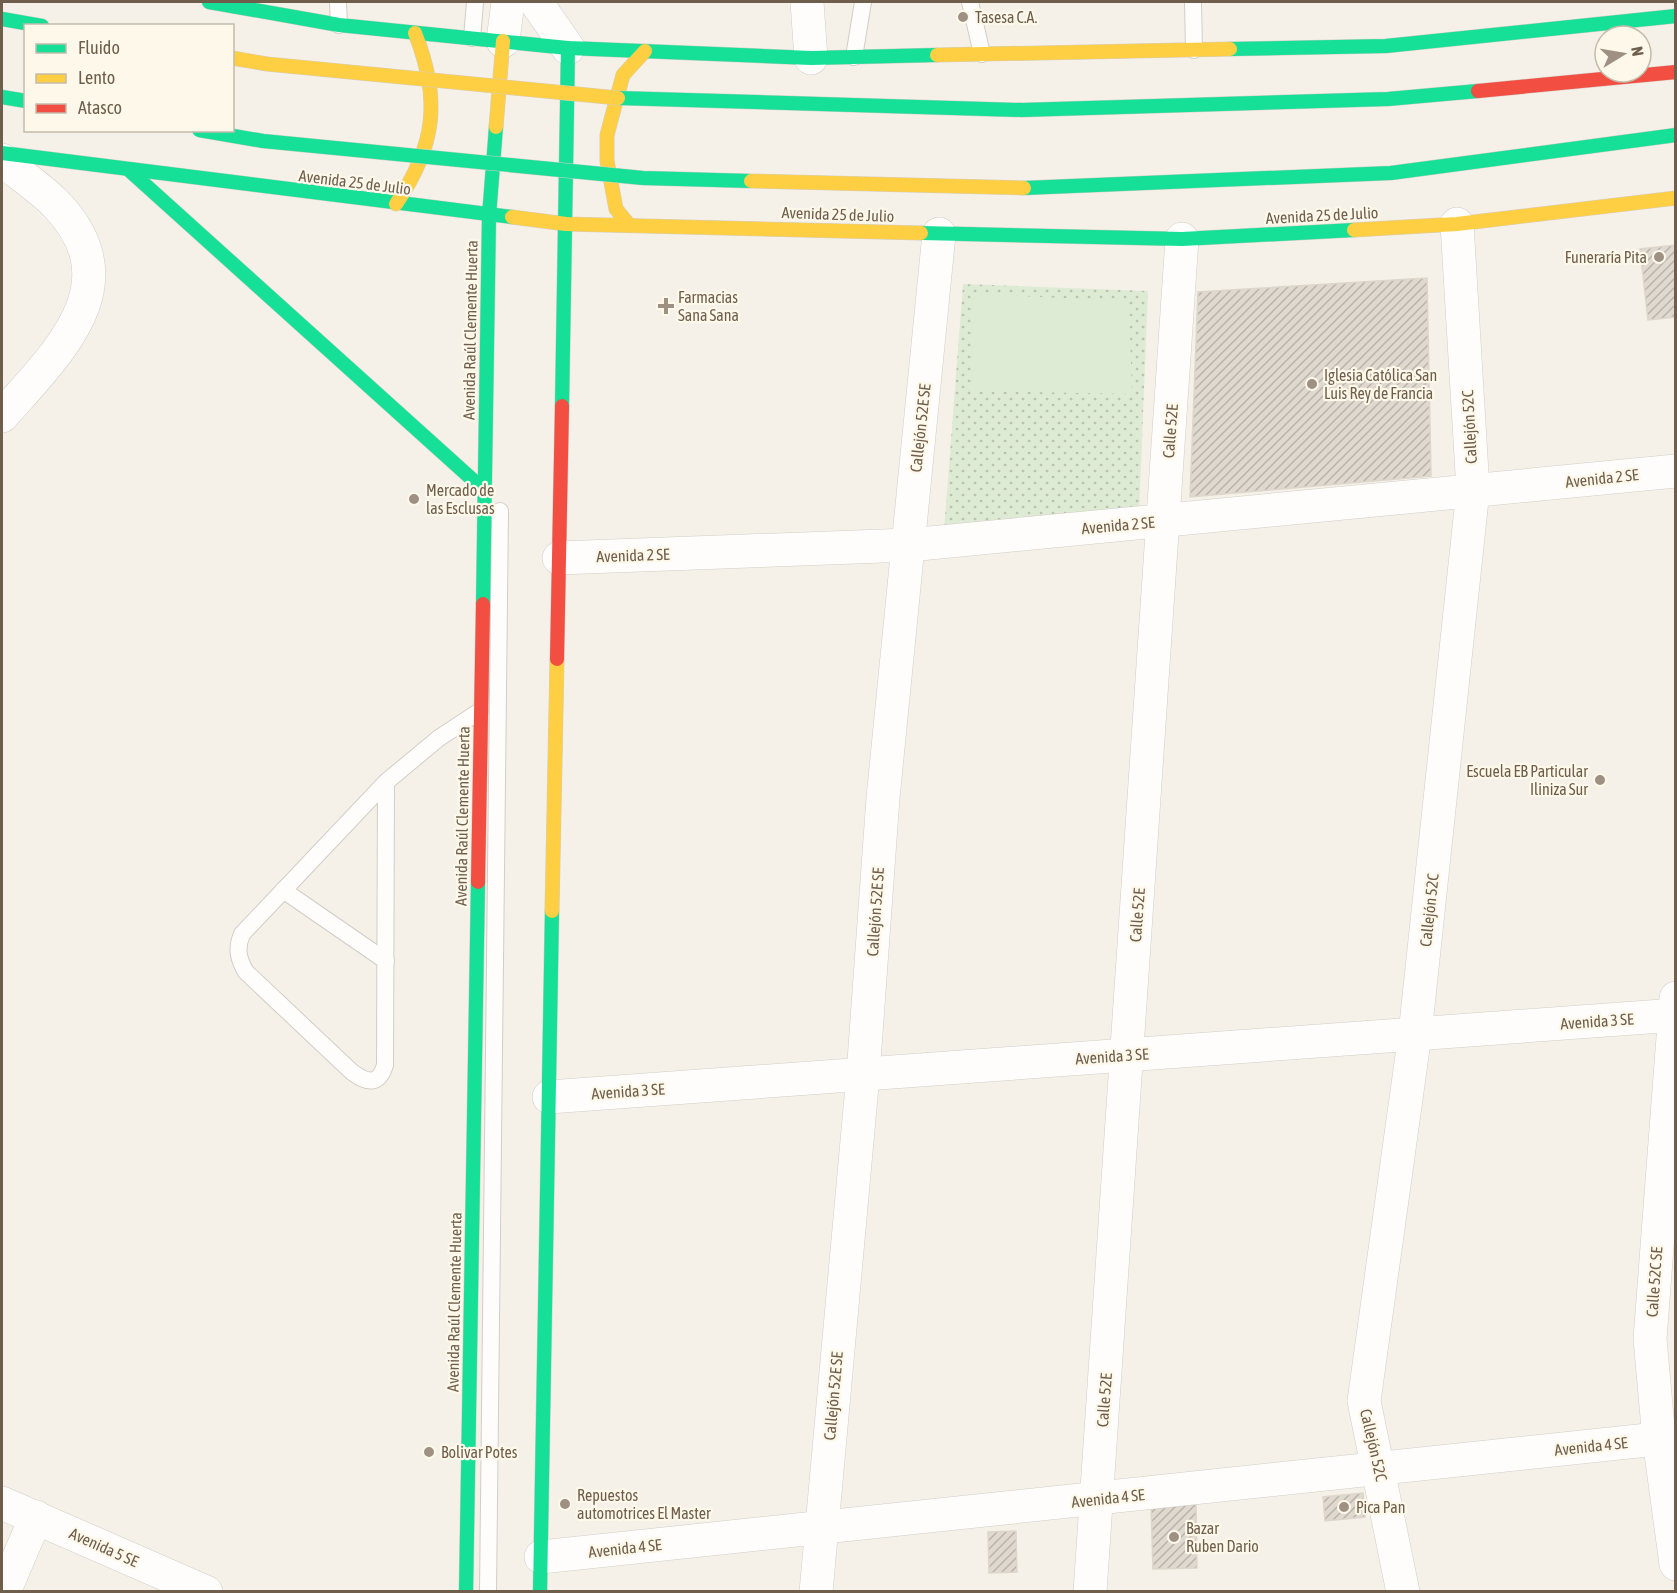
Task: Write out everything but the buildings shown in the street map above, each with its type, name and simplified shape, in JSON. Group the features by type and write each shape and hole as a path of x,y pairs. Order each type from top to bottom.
{"main road":[{"path":"209,2 246,5 339,25 568,48 811,58 1386,46 1676,16"},
{"path":"2,19 31,24"},
{"path":"396,204 410,186 430,136 434,100 427,59 415,33"},
{"name":"Avenida Raúl Clemente Huerta","path":"466,1592 489,216 488,39"},
{"path":"540,1592 568,48"},
{"path":"629,225 616,209 607,160 608,135 622,75 645,51"},
{"path":"234,58 267,64 644,101 1022,110 1388,99 1676,72"},
{"path":"2,97 24,101"},
{"name":"Avenida 25 de Julio","path":"211,132 263,141 643,178 1024,188 1391,173 1676,135"},
{"name":"Avenida 25 de Julio","path":"2,153 130,171 566,224 1182,239 1457,224 1676,198"},
{"path":"130,171 483,490"}],"street":[{"path":"488,39 508,2"},
{"path":"536,2 568,48"},
{"path":"807,2 811,58"},
{"path":"2,160 54,202 74,227 86,253 89,280 84,308 63,345 2,416"},
{"name":"Callejón 52C","path":"1403,1592 1380,1469 1364,1401 1415,1034 1473,490 1457,224"},
{"name":"Callejón 52E SE","path":"816,1592 863,1075 883,798 939,234"},
{"name":"Calle 52E","path":"1090,1592 1182,239"},
{"name":"Avenida 2 SE","path":"559,558 909,545 1676,471"},
{"name":"Avenida 3 SE","path":"549,1097 1415,1034 1675,1009"},
{"name":"Calle 52C SE","path":"1675,1009 1650,1340 1667,1438 1676,1564"},
{"name":"Avenida 4 SE","path":"541,1557 1667,1438"},
{"name":"Avenida 5 SE","path":"2,1503 206,1592"},
{"path":"4,1592 36,1517"}],"lane":[{"path":"338,2 339,25"},
{"path":"475,2 488,39"},
{"path":"854,57 864,2"},
{"path":"970,2 982,54"},
{"path":"1193,2 1194,50"},
{"path":"488,1592 503,255 489,216"},
{"path":"386,782 386,1065 382,1076 377,1081 369,1082 352,1072 246,972 238,952 242,934 386,782 438,738 480,711"},
{"path":"284,891 386,961"}],"green space":[{"path":"963,284 1148,291 1139,514 944,531"},
{"path":"972,294 1129,301 1132,394 971,391"}],"traffic: fast":[{"path":"209,2 339,25 568,48 811,58 937,55"},
{"path":"1230,49 1386,46 1676,16"},
{"path":"2,19 31,24"},
{"path":"562,406 568,48"},
{"path":"1022,110 1388,99 1478,91"},
{"path":"2,97 24,101"},
{"path":"618,98 1022,110"},
{"path":"483,604 489,216 496,127"},
{"path":"211,132 263,141 643,178 751,181"},
{"path":"1024,188 1391,173 1676,135"},
{"path":"2,153 512,217"},
{"path":"130,171 484,490"},
{"path":"921,233 1182,239 1354,230"},
{"path":"466,1592 478,882"},
{"path":"540,1592 552,911"}],"traffic: slow":[{"path":"396,204 420,162 430,121 429,79 415,33"},
{"path":"496,127 503,41"},
{"path":"937,55 1230,49"},
{"path":"629,225 616,209 607,161 607,135 623,75 645,51"},
{"path":"234,58 267,64 618,98"},
{"path":"751,181 1024,188"},
{"path":"1354,230 1457,224 1676,198"},
{"path":"512,217 566,224 921,233"},
{"path":"552,911 557,659"}],"traffic: jam":[{"path":"1478,91 1676,72"},
{"path":"557,659 562,406"},
{"path":"478,882 483,604"}],"place":[{"name":"Tasesa C.A.","path":"963,17"},
{"name":"Funeraría Pita","path":"1659,257"},
{"name":"Farmacias Sana Sana","path":"666,306"},
{"name":"Iglesia Católica San Luis Rey de Francia","path":"1312,384"},
{"name":"Mercado de las Esclusas","path":"414,499"},
{"name":"Escuela EB Particular Iliniza Sur","path":"1600,780"},
{"name":"Bolivar Potes","path":"429,1452"},
{"name":"Repuestos automotrices El Master","path":"565,1504"},
{"name":"Pica Pan","path":"1344,1507"},
{"name":"Bazar Ruben Dario","path":"1174,1537"}]}
